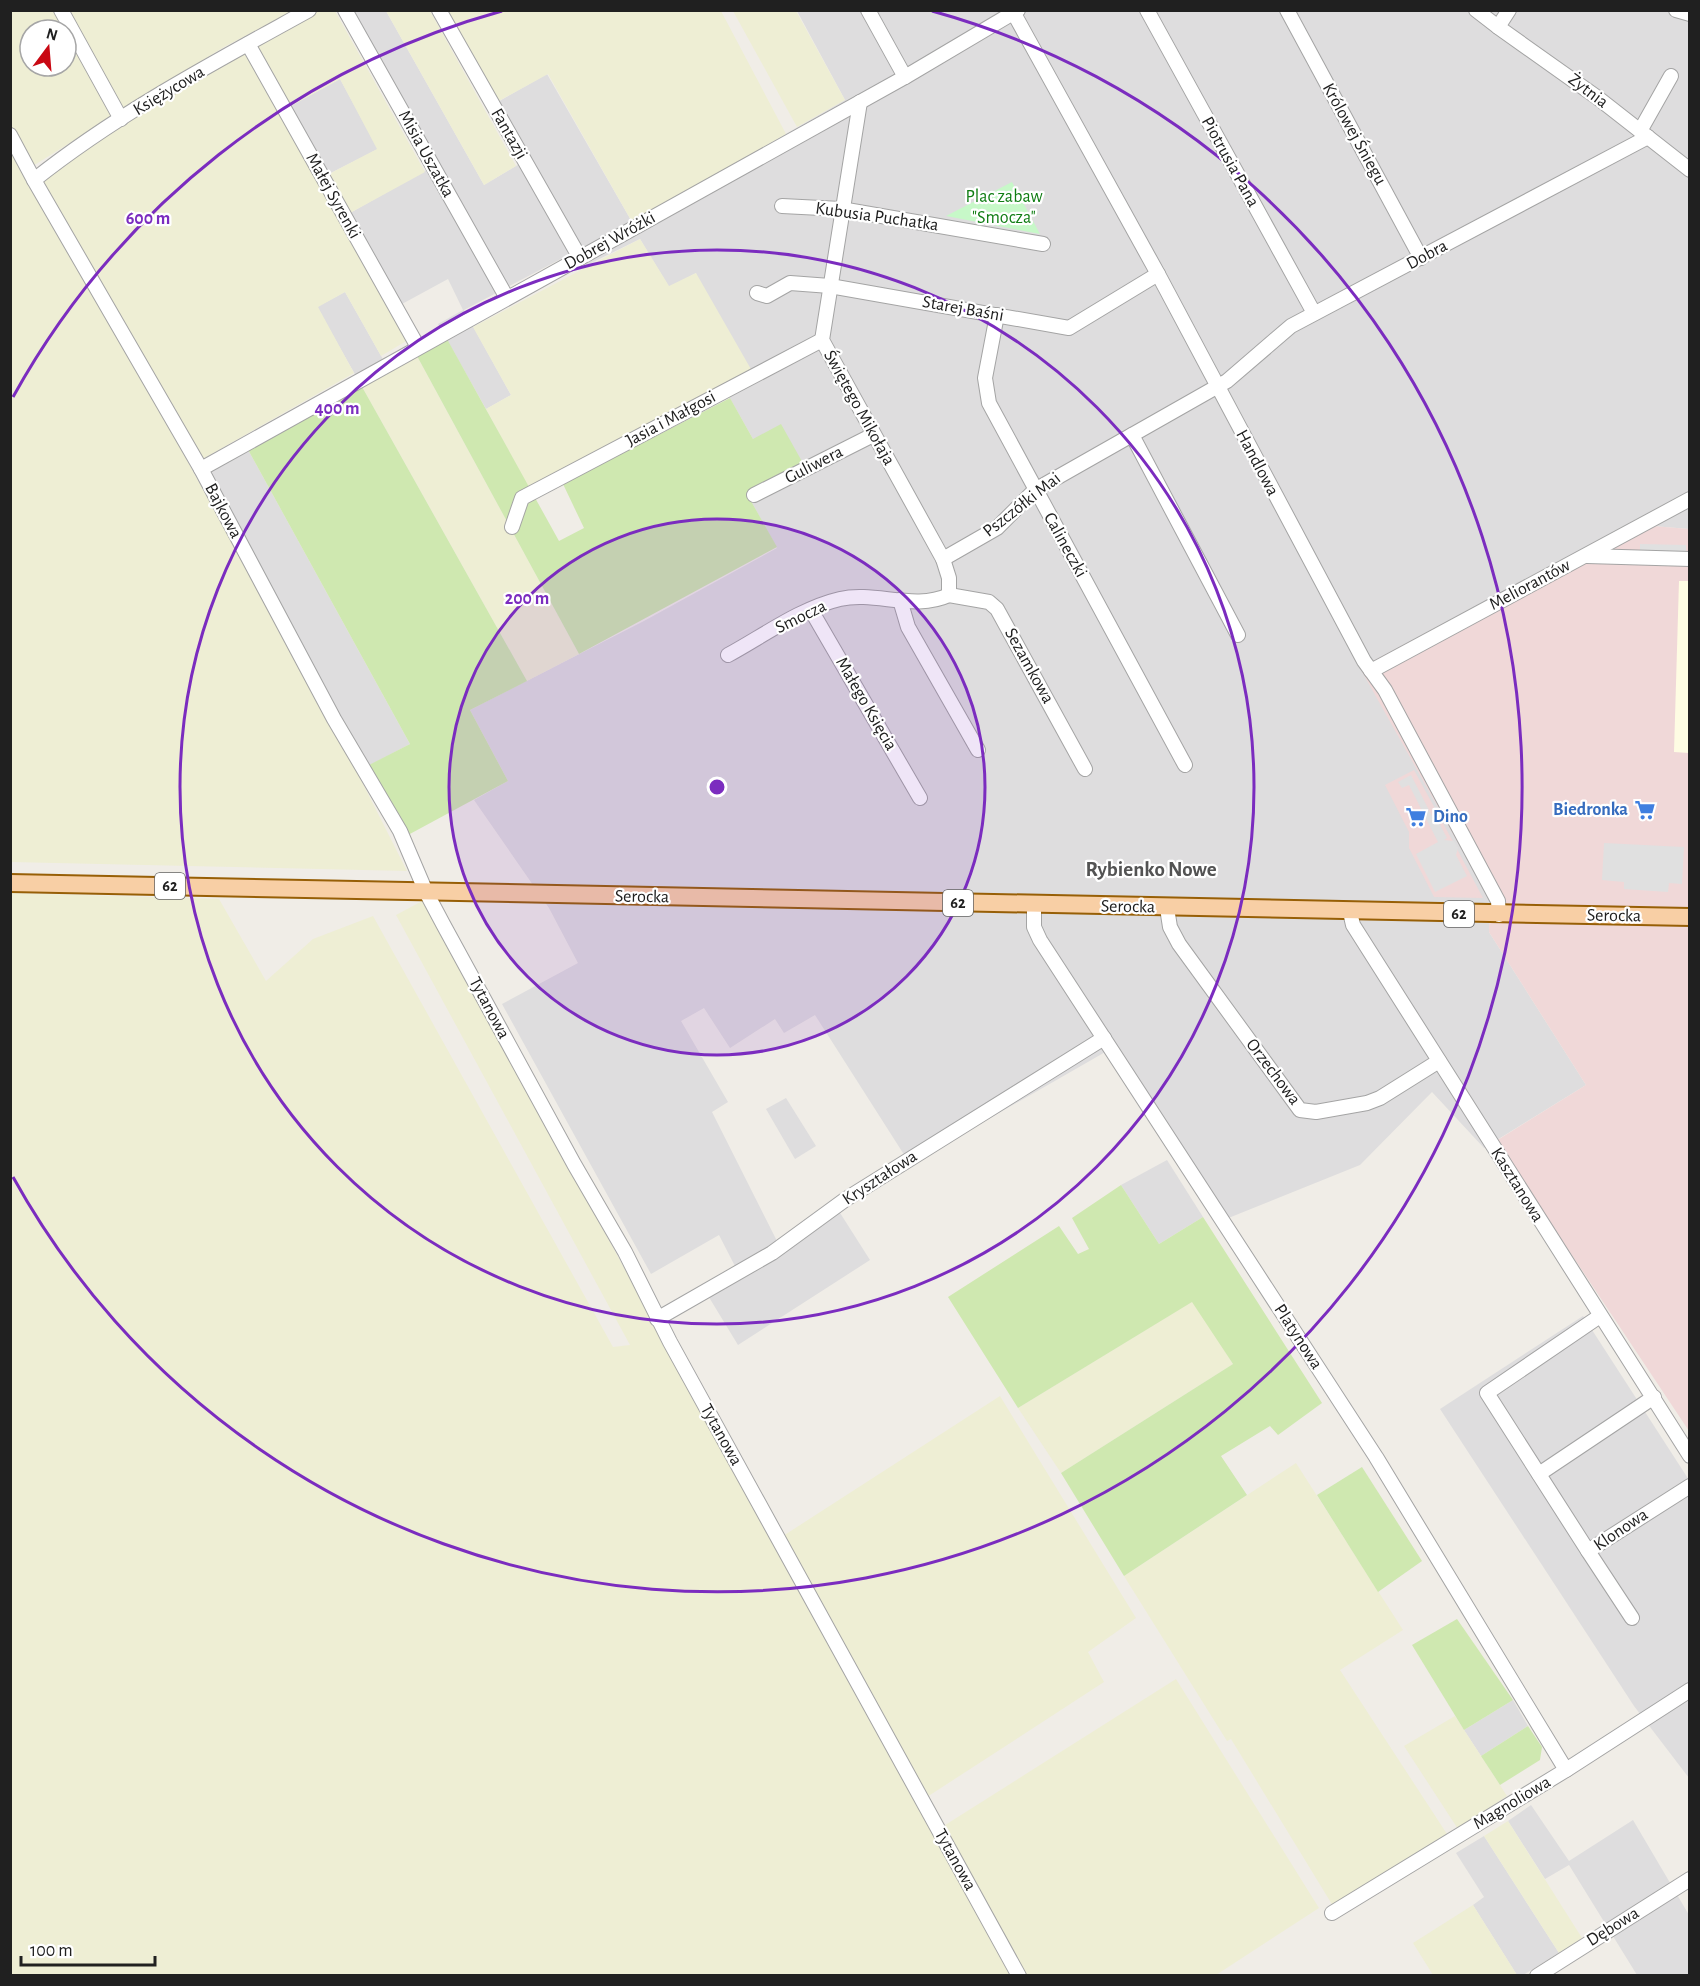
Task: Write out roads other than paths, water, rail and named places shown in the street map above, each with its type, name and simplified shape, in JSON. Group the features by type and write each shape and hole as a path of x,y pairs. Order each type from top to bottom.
{"main road":[{"name":"62","path":"10,883 426,892"},
{"name":"Serocka","path":"426,892 1689,918"}],"street":[{"path":"61,10 121,120"},
{"name":"Księżycowa","path":"34,180 72,150 309,10"},
{"name":"Misia Uszatka","path":"345,10 507,298"},
{"name":"Fantazji","path":"439,10 579,258"},
{"path":"868,10 905,77"},
{"name":"Piotrusia Pana","path":"1147,10 1314,313"},
{"name":"Królowej Śniegu","path":"1287,10 1421,258"},
{"name":"Żytnia","path":"1476,10 1555,66 1689,170"},
{"path":"1498,27 1509,10"},
{"path":"1676,10 1689,14"},
{"name":"Dobrej Wróżki","path":"201,468 905,77 1014,11"},
{"name":"Handlowa","path":"1014,11 1158,274 1216,387 1498,901 1499,915"},
{"name":"Małej Syrenki","path":"249,44 418,347"},
{"path":"1644,134 1671,76"},
{"name":"Świętego Mikołaja","path":"860,102 841,208 822,340 943,559 949,578 949,595"},
{"name":"Dobra","path":"1216,387 1291,326 1421,258 1644,134"},
{"name":"Bajkowa","path":"10,135 201,468 334,719 400,831 426,892"},
{"name":"Kubusia Puchatka","path":"782,206 841,208 1043,243"},
{"name":"Starej Baśni","path":"758,293 767,296 790,283 830,286 1069,328 1158,274"},
{"name":"Calineczki","path":"997,315 985,389 989,403 1185,765"},
{"name":"Jasia i Małgosi","path":"512,527 522,498 822,340"},
{"name":"Pszczółki Mai","path":"943,559 997,528 1035,490 1216,387"},
{"name":"Guliwera","path":"754,495 873,435"},
{"path":"1132,435 1238,635"},
{"name":"Meliorantów","path":"1371,671 1689,500"},
{"path":"1586,555 1689,559"},
{"name":"Smocza","path":"729,655 811,610 841,599 940,599 949,595"},
{"name":"Sezamkowa","path":"949,595 989,602 998,609 1084,769"},
{"path":"900,600 908,627 978,750"},
{"name":"Małego Księcia","path":"811,610 920,798"},
{"name":"Tytanowa","path":"426,892 568,1154 625,1252 657,1318 1019,1976"},
{"name":"Platynowa","path":"1034,905 1034,927 1040,940 1376,1457 1566,1770"},
{"name":"Orzechowa","path":"1167,908 1170,927 1179,944 1300,1110 1316,1112 1367,1103 1380,1098 1439,1062"},
{"name":"Kasztanowa","path":"1350,912 1352,923 1600,1316 1654,1397 1689,1456"},
{"name":"Kryształowa","path":"657,1318 772,1253 853,1194 1104,1038"},
{"path":"1588,1551 1487,1393 1600,1316"},
{"path":"1539,1474 1654,1397"},
{"name":"Klonowa","path":"1632,1618 1588,1551 1689,1486"},
{"name":"Magnoliowa","path":"1332,1913 1566,1770 1689,1690"},
{"name":"Dębowa","path":"1536,1976 1689,1879"}],"place":[{"name":"Biedronka","path":"1645,810"},
{"name":"Dino","path":"1416,817"}],"district":[{"name":"Rybienko Nowe","path":"1151,869"}],"park label":[{"name":"Plac zabaw \"Smocza\"","path":"1004,207"}]}
